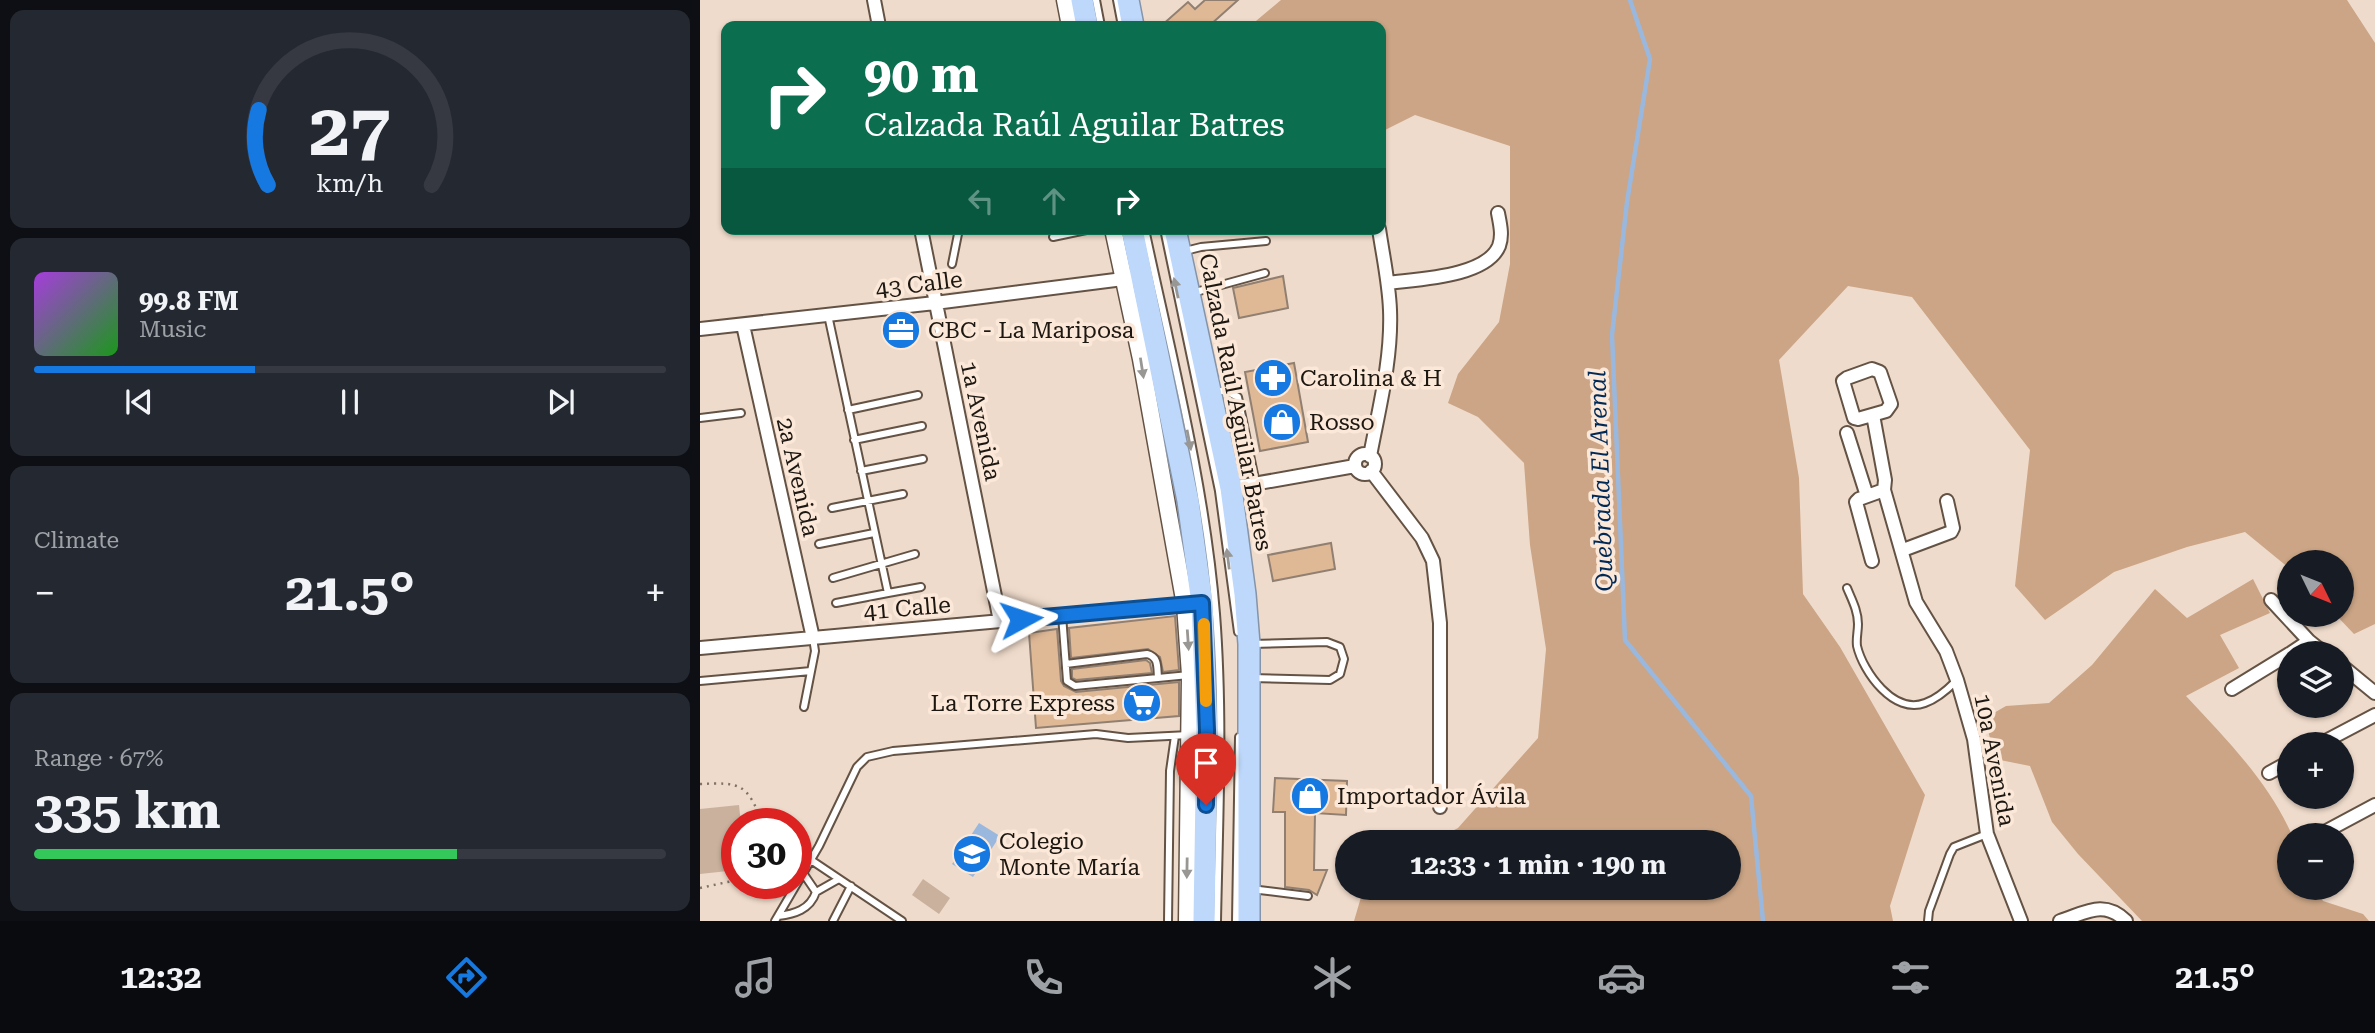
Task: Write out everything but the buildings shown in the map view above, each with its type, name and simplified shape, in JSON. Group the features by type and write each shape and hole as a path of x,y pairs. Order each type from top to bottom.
{"highway":[{"path":"1082,0 1086,21"},
{"path":"1128,0 1132,21"},
{"path":"1132,235 1133,278 1188,501 1194,604 1207,730 1204,921"},
{"name":"Calzada Raúl Aguilar Batres","path":"1176,235 1231,488 1249,678 1249,921"}],"street":[{"path":"874,0 878,21"},
{"path":"1065,0 1069,21"},
{"path":"1388,283 1448,274 1483,265 1492,257 1499,244 1502,229 1498,213"},
{"name":"1a Avenida","path":"921,235 1000,621"},
{"path":"1115,235 1133,278"},
{"path":"1370,456 1390,339 1388,283 1380,235"},
{"name":"43 Calle","path":"700,329 1133,278"},
{"name":"2a Avenida","path":"743,325 813,638"},
{"path":"1872,369 1880,372 1891,404 1886,411 1873,415 1854,418 1842,385 1844,379 1872,369"},
{"name":"10a Avenida","path":"1873,415 1885,480 1884,490 1916,602 1945,651 1957,680 1974,739 1987,834 2021,921"},
{"path":"1847,433 1867,496"},
{"path":"1355,466 1357,457 1370,456 1374,461 1371,471"},
{"path":"1231,488 1355,466"},
{"path":"1355,466 1360,472 1371,471"},
{"path":"1371,471 1422,538 1433,561 1440,623 1440,807"},
{"path":"1872,561 1856,507 1859,499 1884,490"},
{"path":"1903,550 1951,532 1947,500"},
{"path":"2271,600 2309,641"},
{"path":"1186,921 1182,735 1190,675 1194,604"},
{"name":"41 Calle","path":"700,648 1194,604"},
{"path":"2232,689 2277,661"},
{"path":"2354,676 2375,693"},
{"path":"2343,732 2375,715"},
{"path":"2269,773 2277,769"},
{"path":"2341,823 2375,805"},
{"path":"2060,921 2101,908 2114,910 2126,921"}],"lane":[{"path":"1096,0 1100,21"},
{"path":"1116,0 1121,21"},
{"path":"952,264 959,235"},
{"path":"1053,237 1059,235"},
{"path":"1146,235 1192,455 1215,603 1219,708 1217,921"},
{"path":"1165,235 1219,491 1244,642 1326,642 1340,647 1344,659 1340,674 1330,680 1249,678"},
{"path":"1180,252 1200,247 1266,241"},
{"path":"1190,293 1265,273"},
{"path":"828,315 888,593"},
{"path":"1210,392 1226,391 1238,397 1256,484"},
{"path":"848,410 918,395"},
{"path":"700,418 741,414"},
{"path":"854,440 922,426"},
{"path":"861,471 923,459"},
{"path":"832,508 903,494"},
{"path":"818,544 874,533"},
{"path":"833,578 915,554"},
{"path":"836,603 921,587"},
{"path":"1847,588 1856,609 1856,637 1860,653 1874,679 1889,695 1909,705 1926,703 1946,691 1957,680"},
{"path":"1062,615 1069,685 1190,675"},
{"path":"804,707 814,651 813,638"},
{"path":"1066,664 1147,654 1153,655 1157,660 1158,678"},
{"path":"700,681 811,671"},
{"path":"1236,921 1238,728"},
{"path":"812,858 857,766 867,757 892,751 1096,734 1128,738 1182,735 1170,771 1168,921"},
{"path":"1928,921 1929,911 1950,853 1955,847 1987,834"},
{"path":"812,861 902,921"},
{"path":"776,919 805,908 814,899 816,892 839,879"},
{"path":"812,886 816,892"},
{"path":"833,921 851,887"},
{"path":"1249,889 1308,896"},
{"path":"776,919 788,899"}],"path":[{"path":"700,784 731,783 740,787 757,808"},
{"path":"700,888 721,883"}],"shaded area":[{"path":"1281,0 2347,0 2375,43 2375,624 2354,634 2347,627 2354,627 2354,550 2277,550 2277,558 2245,532 2187,547 2114,572 2045,620 2015,586 2030,450 1912,297 1848,286 1779,360 1799,478 1803,594 1840,647 1925,795 1890,906 1893,921 1354,921 1360,900 1741,900 1741,830 1454,830 1538,738 1546,649 1530,545 1524,463 1478,417 1448,403 1458,374 1499,322 1510,264 1510,146 1415,115 1386,130 1386,21 1256,21"},
{"path":"2253,579 2270,613 2220,635 2239,668 2186,696 2245,761 2286,823 2277,823 2277,900 2322,900 2363,914 2369,921 2142,921 2078,854 2052,822 2030,766 1995,759 1985,718 2006,706 2049,703 2092,665 2155,589 2187,618"},
{"path":"739,805 739,808 721,808 721,872 700,874 700,809"},
{"path":"923,879 950,898 939,914 912,895"}],"water":[{"path":"979,823 1000,836 973,877 952,864"}],"waterway":[{"name":"Quebrada El Arenal","path":"1630,0 1650,59 1627,202 1612,335 1625,640 1751,796 1763,921"}],"slow traffic":[{"path":"1204,624 1206,701"}],"place":[{"name":"CBC - La Mariposa","path":"901,330"},
{"name":"Carolina & H","path":"1273,378"},
{"name":"Rosso","path":"1282,422"},
{"name":"La Torre Express","path":"1142,703"},
{"name":"Importador Ávila","path":"1310,796"},
{"name":"Colegio Monte María","path":"972,854"}],"route":[{"path":"1021,619 1202,603 1207,730 1206,805"}]}
